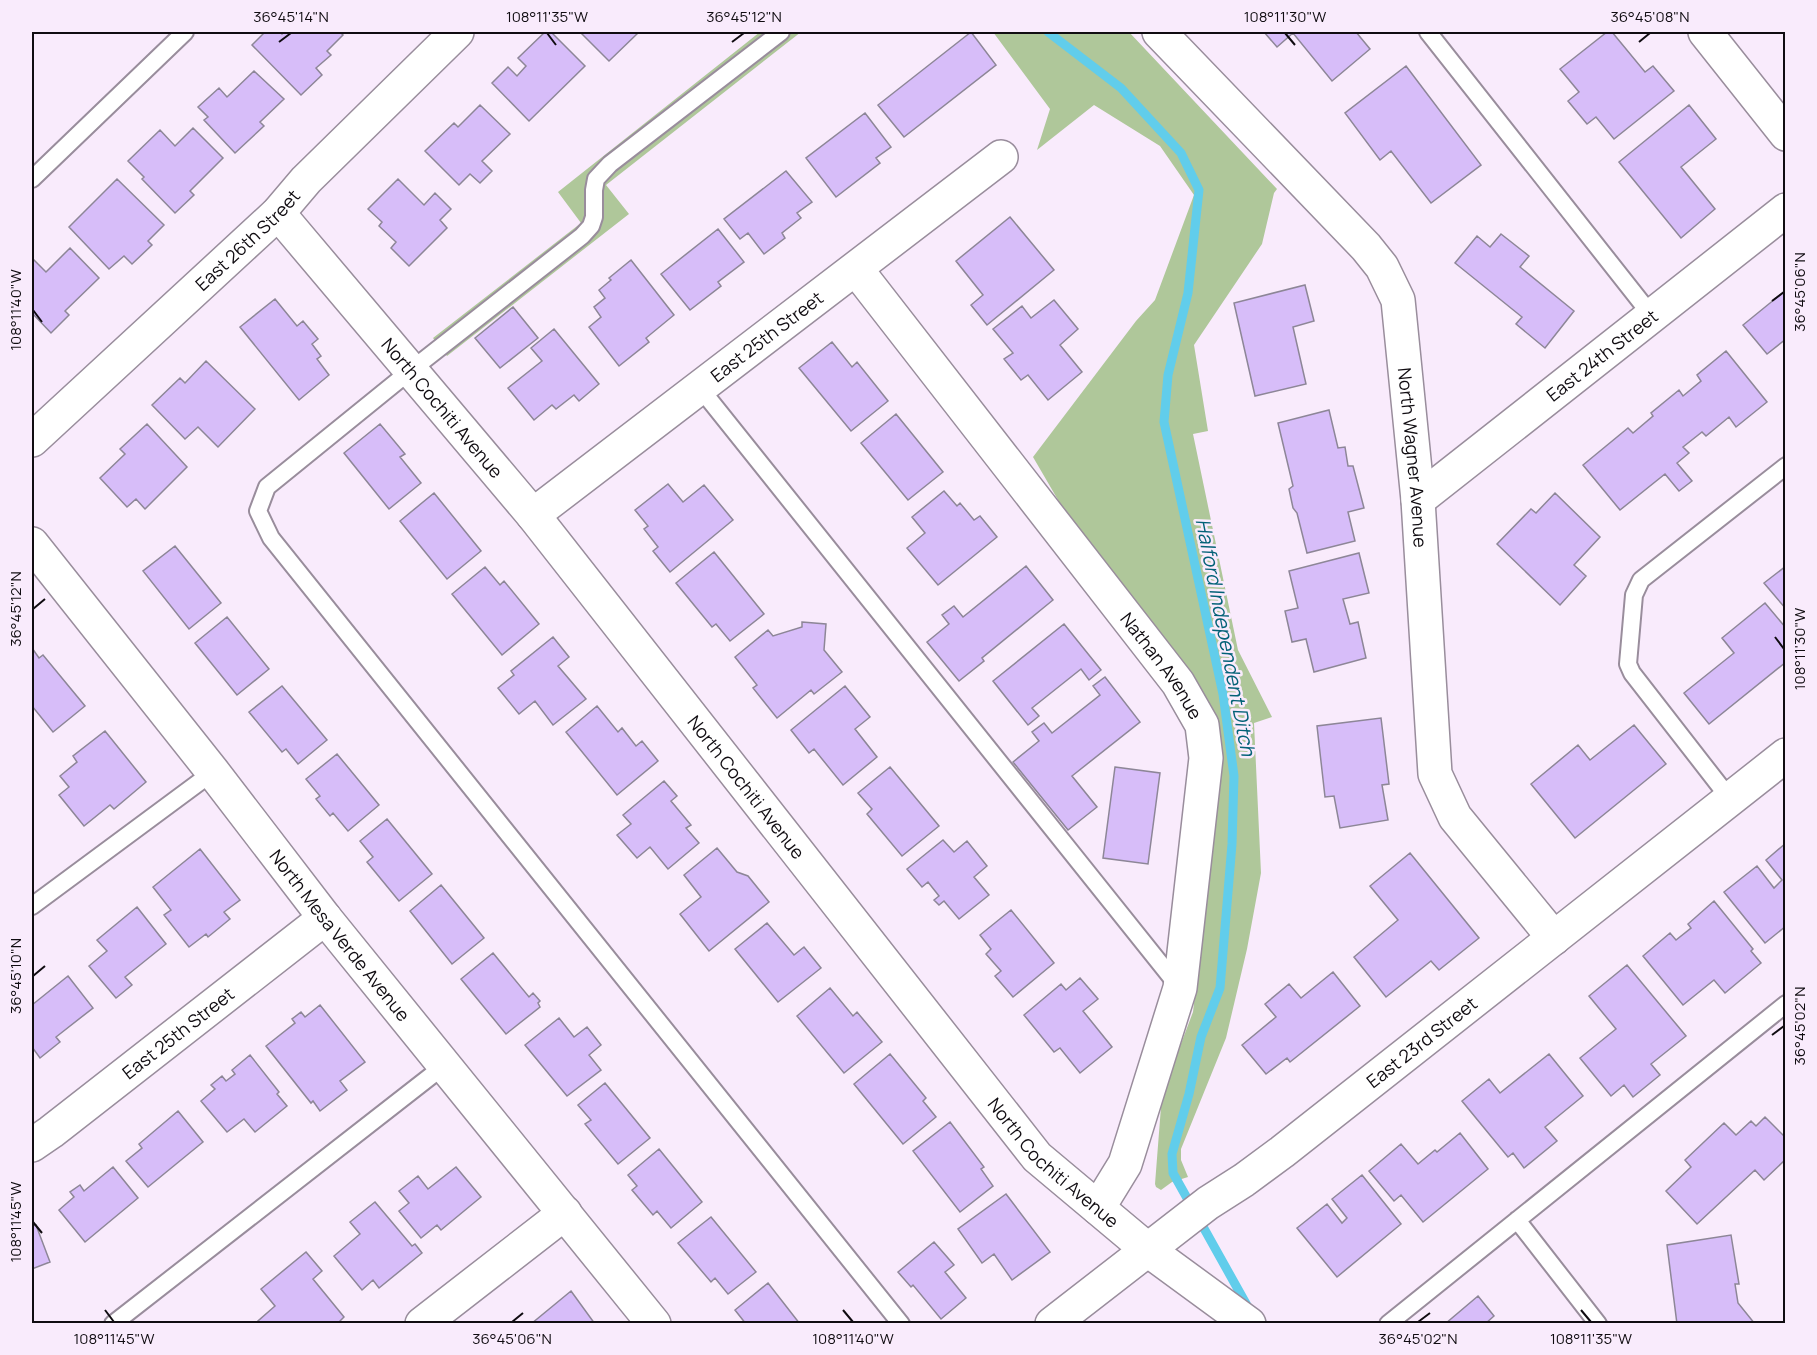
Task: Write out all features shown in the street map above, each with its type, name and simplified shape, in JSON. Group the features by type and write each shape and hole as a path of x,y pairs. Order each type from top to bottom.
{"street":[{"name":"East 26th Street","path":"32,440 278,213 306,180 457,32"},
{"name":"North Wagner Avenue","path":"1159,32 1366,247 1382,267 1398,300 1418,500 1435,774 1455,817 1554,938"},
{"path":"1705,32 1785,134"},
{"name":"East 25th Street","path":"533,515 1001,157"},
{"name":"East 24th Street","path":"1418,500 1785,210"},
{"name":"North Cochiti Avenue","path":"278,213 533,515 1037,1156 1148,1250 1249,1323"},
{"name":"Nathan Avenue","path":"855,269 1178,683 1202,726 1206,758 1180,988 1125,1164 1098,1208"},
{"name":"North Mesa Verde Avenue","path":"32,544 213,772 325,918 654,1323"},
{"name":"East 23rd Street","path":"1052,1323 1208,1203 1282,1152 1785,755"},
{"name":"East 25th Street","path":"32,1145 325,918"},
{"path":"422,1323 565,1213"}],"lane":[{"path":"32,179 185,32"},
{"path":"781,32 610,164 597,179 594,190 594,217 591,226 582,236 267,487 258,511 271,538 901,1323"},
{"path":"1428,32 1652,316"},
{"path":"700,388 1180,988"},
{"path":"1730,799 1632,673 1628,664 1634,595 1641,580 1785,466"},
{"path":"32,906 213,772"},
{"path":"1388,1323 1785,1004"},
{"path":"113,1323 445,1065"},
{"path":"1516,1220 1598,1323"}],"green space":[{"path":"760,32 801,32 606,185 629,214 447,356 433,338 581,223 558,192"},
{"path":"993,32 1129,32 1277,189 1274,193 1262,244 1194,345 1208,431 1193,434 1238,650 1272,717 1254,723 1261,873 1247,949 1226,1038 1181,1149 1181,1160 1188,1177 1172,1182 1161,1190 1155,1184 1162,1094 1193,1012 1221,762 1079,536 1033,457 1136,321 1155,300 1194,195 1160,146 1094,105 1037,150 1050,109"}],"building":[{"path":"265,32 282,34 285,32 340,32 343,35 327,51 331,55 316,68 322,75 301,95 252,45"},
{"path":"545,32 551,32 585,66 529,121 492,83 508,67 517,76 526,66 518,58"},
{"path":"580,32 639,32 609,61"},
{"path":"971,32 996,65 904,137 878,105"},
{"path":"1264,32 1356,32 1370,49 1332,81 1293,33 1277,47"},
{"path":"1607,32 1612,32 1645,72 1653,66 1674,91 1614,139 1596,117 1587,124 1568,101 1579,92 1560,69"},
{"path":"1406,66 1481,165 1431,203 1391,151 1380,160 1345,113"},
{"path":"254,71 284,99 260,122 264,126 235,153 204,120 208,117 198,107 219,88 227,97"},
{"path":"480,105 510,134 482,161 492,171 480,183 470,174 459,185 425,151 454,123 458,127"},
{"path":"1689,105 1716,139 1681,167 1715,209 1681,238 1619,162"},
{"path":"865,113 891,147 876,158 880,163 836,197 806,158"},
{"path":"193,128 223,158 190,191 194,195 175,213 128,161 160,130 175,146"},
{"path":"786,171 812,202 797,213 801,218 782,233 785,238 764,254 748,233 740,239 724,219"},
{"path":"117,179 164,225 148,241 152,245 132,264 124,256 109,269 69,227"},
{"path":"398,179 424,205 435,193 451,209 440,220 447,228 409,266 391,248 396,242 379,226 382,222 368,209"},
{"path":"1010,217 1054,270 987,325 971,305 983,295 956,261"},
{"path":"718,229 744,262 718,282 721,286 690,310 661,274"},
{"path":"1501,234 1529,256 1520,267 1574,311 1545,348 1516,324 1522,317 1455,263 1477,236 1490,247"},
{"path":"70,248 99,278 65,311 69,315 51,333 32,313 32,258 46,272"},
{"path":"631,260 674,315 646,338 649,342 619,366 589,327 601,317 594,307 605,298 599,290 611,280 609,278"},
{"path":"1305,285 1314,321 1293,327 1306,384 1255,396 1234,303"},
{"path":"1786,290 1786,339 1767,354 1743,325"},
{"path":"275,299 297,326 303,321 318,339 312,344 321,356 317,359 329,375 299,400 240,327"},
{"path":"1054,300 1078,329 1060,345 1082,372 1048,400 1028,375 1021,380 1004,359 1013,353 993,329 1022,306 1031,318"},
{"path":"513,307 538,338 500,368 475,338"},
{"path":"554,329 599,384 579,401 574,395 556,409 552,405 534,420 508,388 542,361 531,348"},
{"path":"832,342 852,367 857,362 888,401 851,431 799,368"},
{"path":"1726,351 1767,402 1736,427 1729,417 1706,436 1702,432 1683,447 1689,453 1677,463 1692,481 1679,491 1665,474 1620,510 1583,465 1628,428 1633,433 1653,416 1651,413 1679,390 1683,396 1701,381 1697,375"},
{"path":"206,361 255,409 218,447 198,427 185,439 152,405 180,378 185,383"},
{"path":"1329,410 1338,448 1345,447 1348,466 1353,466 1364,508 1348,512 1355,541 1307,553 1297,513 1293,508 1289,489 1293,486 1278,423"},
{"path":"896,414 943,472 908,500 861,443"},
{"path":"147,424 187,467 145,509 136,499 127,507 100,478 125,454 120,449"},
{"path":"380,424 405,454 400,457 421,483 389,509 344,453"},
{"path":"668,484 683,502 704,485 733,520 670,572 653,551 658,547 644,529 648,526 635,510"},
{"path":"944,491 957,506 960,503 974,520 980,516 997,537 938,585 907,548 925,533 912,517"},
{"path":"434,493 481,551 447,579 400,521"},
{"path":"1555,493 1600,537 1574,565 1586,576 1560,605 1497,544 1531,509 1536,513"},
{"path":"175,546 221,603 189,629 143,571"},
{"path":"714,552 764,614 730,641 716,624 712,627 676,583"},
{"path":"1359,553 1369,593 1343,599 1350,624 1358,622 1366,658 1314,672 1306,639 1292,642 1285,611 1298,608 1289,571"},
{"path":"1026,566 1053,600 982,658 984,661 959,681 927,642 949,624 942,615 954,606 963,617"},
{"path":"1786,566 1786,609 1764,583"},
{"path":"485,567 500,585 504,581 539,624 502,655 452,594"},
{"path":"1765,603 1786,628 1786,662 1709,724 1684,693 1734,653 1722,638"},
{"path":"227,617 269,669 237,695 195,643"},
{"path":"802,622 826,624 824,650 842,672 814,694 811,690 777,718 753,688 757,685 735,657 768,630 773,636 802,627"},
{"path":"1064,624 1101,670 1089,680 1081,669 1032,708 1039,716 1028,725 993,681"},
{"path":"553,637 569,657 558,666 586,699 553,725 535,701 519,714 498,688 514,675 511,671"},
{"path":"32,648 39,658 43,655 85,706 53,732 32,706"},
{"path":"1105,677 1140,722 1072,776 1097,807 1068,830 1013,762 1039,741 1032,732 1044,723 1052,733 1100,695 1093,686"},
{"path":"282,686 327,740 298,764 286,749 282,752 249,712"},
{"path":"845,686 870,717 855,729 877,757 843,785 814,749 809,753 791,730"},
{"path":"597,706 618,732 622,728 636,746 642,741 658,761 617,795 566,732"},
{"path":"1381,718 1389,784 1382,785 1388,820 1340,828 1334,796 1325,797 1317,726"},
{"path":"1634,725 1666,764 1575,838 1531,784 1578,745 1590,760"},
{"path":"105,731 146,782 114,809 110,805 84,826 59,795 69,787 60,776 77,762 73,756"},
{"path":"337,754 379,805 348,831 333,813 330,816 316,799 320,796 306,779"},
{"path":"890,767 939,826 902,856 867,814 872,809 858,793"},
{"path":"1115,767 1160,773 1148,864 1103,858"},
{"path":"664,781 677,796 671,801 691,825 686,828 699,843 668,869 650,847 637,858 617,835 631,824 623,815"},
{"path":"387,819 432,874 399,901 367,862 373,857 360,841"},
{"path":"943,840 954,852 967,841 987,866 974,877 989,895 959,919 944,901 939,905 934,900 939,896 928,882 922,887 907,869"},
{"path":"1786,843 1786,926 1765,943 1724,892 1757,866 1774,888 1782,880 1766,860"},
{"path":"717,848 737,872 748,876 769,902 709,951 680,914 701,897 684,875"},
{"path":"200,849 240,900 224,912 230,919 208,937 206,934 189,947 164,915 171,910 153,887"},
{"path":"1410,853 1479,938 1439,970 1431,961 1386,997 1354,957 1398,920 1370,886"},
{"path":"441,885 484,938 452,964 410,911"},
{"path":"1714,901 1753,949 1751,951 1761,963 1725,993 1714,980 1683,1005 1643,956 1670,933 1676,940 1691,928 1688,924"},
{"path":"137,907 166,944 125,977 132,985 116,998 89,966 107,951 97,940"},
{"path":"1011,910 1054,963 1013,997 995,976 1001,971 986,954 991,949 980,935"},
{"path":"767,923 794,955 804,947 821,968 778,1002 735,949"},
{"path":"493,953 529,997 533,993 540,1001 538,1003 540,1007 506,1034 461,979"},
{"path":"1627,965 1686,1036 1651,1064 1660,1075 1633,1097 1624,1085 1611,1096 1580,1058 1616,1029 1589,996"},
{"path":"1333,972 1360,1006 1290,1062 1287,1058 1266,1074 1242,1045 1276,1017 1265,1004 1289,984 1301,998"},
{"path":"68,976 93,1008 56,1037 60,1042 40,1058 32,1047 32,1005"},
{"path":"1080,978 1098,999 1083,1011 1112,1047 1080,1073 1060,1048 1054,1052 1024,1015 1061,984 1066,990"},
{"path":"830,988 853,1016 857,1012 882,1042 844,1073 797,1016"},
{"path":"320,1005 365,1062 340,1081 347,1090 320,1111 313,1101 311,1103 266,1046 295,1023 292,1019 301,1012 305,1017"},
{"path":"559,1018 574,1037 587,1027 601,1045 589,1055 601,1070 567,1096 525,1045"},
{"path":"890,1054 926,1098 923,1101 936,1117 903,1144 854,1084"},
{"path":"1549,1054 1583,1096 1545,1127 1557,1141 1524,1168 1513,1153 1508,1157 1462,1101 1489,1079 1500,1093"},
{"path":"250,1055 287,1106 255,1132 244,1119 227,1132 201,1101 215,1089 211,1085 222,1076 226,1081 235,1074 232,1070"},
{"path":"605,1083 650,1138 618,1164 585,1124 591,1120 578,1105"},
{"path":"178,1111 203,1142 148,1187 126,1161 142,1148 139,1144"},
{"path":"1765,1117 1786,1138 1786,1159 1764,1180 1755,1170 1697,1224 1666,1191 1691,1167 1685,1160 1724,1123 1736,1135 1751,1121 1756,1126"},
{"path":"950,1122 984,1167 981,1169 993,1186 960,1212 913,1151"},
{"path":"1460,1133 1488,1169 1423,1222 1401,1195 1394,1201 1369,1171 1401,1144 1418,1164"},
{"path":"659,1149 702,1202 671,1228 657,1211 653,1215 632,1190 637,1186 628,1175"},
{"path":"113,1167 138,1198 85,1242 59,1210 74,1197 70,1192 80,1185 84,1191"},
{"path":"456,1167 481,1197 441,1230 437,1225 421,1238 399,1211 409,1203 399,1191 418,1176 428,1189"},
{"path":"1362,1175 1401,1224 1337,1277 1297,1228 1327,1204 1342,1223 1347,1218 1332,1199"},
{"path":"1006,1194 1050,1252 1012,1280 994,1254 982,1263 958,1229"},
{"path":"375,1202 412,1246 415,1244 422,1253 379,1288 373,1280 362,1290 334,1256 360,1234 350,1222"},
{"path":"711,1217 756,1272 728,1294 715,1278 711,1282 678,1243"},
{"path":"36,1225 50,1262 32,1269 32,1226"},
{"path":"1731,1235 1739,1284 1735,1284 1738,1303 1755,1324 1677,1324 1667,1245"},
{"path":"934,1242 954,1265 945,1272 966,1298 941,1319 913,1285 911,1287 898,1272"},
{"path":"306,1252 322,1271 313,1279 344,1317 337,1324 260,1324 258,1321 275,1306 261,1289"},
{"path":"768,1283 800,1324 746,1324 735,1310"},
{"path":"571,1291 595,1324 531,1324"},
{"path":"1478,1296 1494,1316 1485,1324 1445,1324"}],"waterway":[{"name":"Halford Independent Ditch","path":"1048,32 1121,88 1181,153 1199,190 1188,293 1168,375 1164,422 1223,694 1234,776 1232,844 1220,988 1201,1037 1189,1094 1172,1154 1173,1173 1249,1309"}]}
